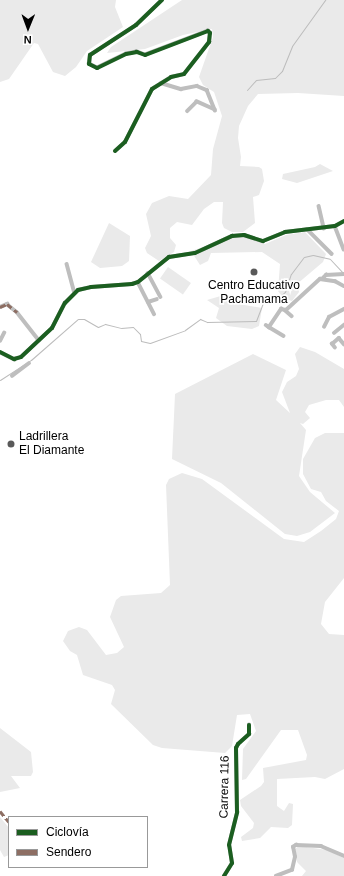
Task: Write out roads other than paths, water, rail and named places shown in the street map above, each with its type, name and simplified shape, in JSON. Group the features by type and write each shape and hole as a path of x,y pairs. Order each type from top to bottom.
{"street":[{"path":"115,151 125,142 152,89 160,83 184,74 209,42 210,33 203,32 145,55 136,52 126,54 97,68 92,67 88,60 90,55 136,25 162,0"},
{"path":"160,83 181,89 197,86 207,90 215,110 197,102 188,111"},
{"path":"319,206 324,228"},
{"path":"12,376 39,340 52,328 65,303 75,293 91,287 138,282 169,257 195,253 232,236 244,235 263,241 285,232 335,226 344,221"},
{"path":"335,226 344,249"},
{"path":"307,229 332,254"},
{"path":"68,264 75,293"},
{"path":"148,273 161,297"},
{"path":"284,336 267,326 281,309 285,310 326,275 343,274"},
{"path":"322,279 335,281 344,286"},
{"path":"138,282 154,314"},
{"path":"148,302 157,299"},
{"path":"0,307 7,304 17,312 39,340"},
{"path":"285,310 292,316"},
{"path":"324,327 329,317 344,310"},
{"path":"334,333 344,325"},
{"path":"0,341 4,333"},
{"path":"335,348 332,344 344,334"},
{"path":"340,338 344,344"},
{"path":"0,352 21,363 29,363"},
{"name":"Carrera 116","path":"224,876 232,863 229,845 237,812 236,748 238,744 249,734 249,725"},
{"path":"276,876 292,870 295,857 293,847 296,845 321,846 344,856"}],"waterway":[{"path":"247,90 256,80 275,78 282,71 292,46 325,0"},
{"path":"0,380 31,360 78,319 84,319 98,327 105,324 121,328 133,327 140,334 141,341 150,343 185,330 200,319 207,322 256,321 263,303 276,300 285,292 291,274 304,257 313,255 330,259 342,272"}],"place":[{"name":"Centro Educativo Pachamama","path":"254,272"},
{"name":"Ladrillera El Diamante","path":"11,444"}]}
